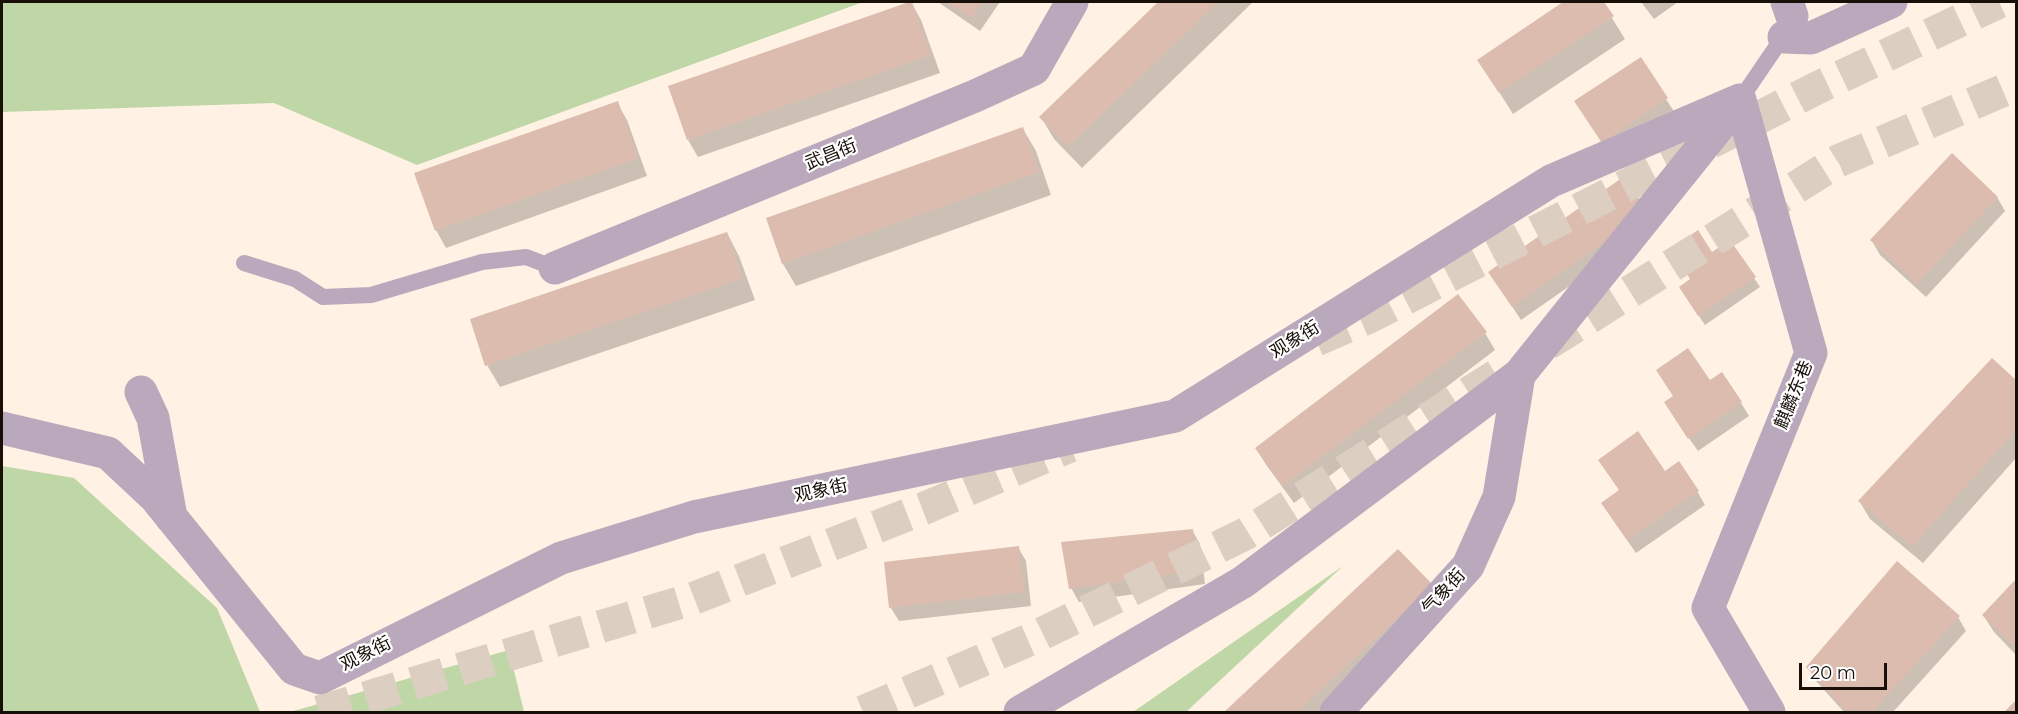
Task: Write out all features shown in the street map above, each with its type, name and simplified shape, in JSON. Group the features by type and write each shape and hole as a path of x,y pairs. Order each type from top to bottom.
{"street":[{"name":"武昌街","path":"555,268 975,96 1034,69 1072,2"},
{"path":"1790,14 1810,38 1891,2"},
{"path":"1020,712 1243,582 1519,375 1740,100"},
{"name":"观象街","path":"2,428 108,453 155,497 294,669 320,678 561,558 583,551 694,517 1175,416 1551,181 1740,100"},
{"name":"麒麟东巷","path":"1740,100 1811,353 1708,608 1769,712"},
{"name":"气象街","path":"1336,712 1468,566 1499,497 1519,375"},
{"path":"141,392 153,418 171,517"}],"lane":[{"path":"1740,100 1790,14"},
{"path":"244,263 295,279 323,297 371,295 482,262 526,257 555,268"}],"green space":[{"path":"2,2 863,2 417,165 274,103 2,112"},
{"path":"2,466 74,478 217,608 260,712 2,712"},
{"path":"1343,566 1186,712 1133,712"},
{"path":"509,650 524,712 290,712"}],"building":[{"path":"912,2 931,55 687,140 668,86"},
{"path":"946,2 983,2 972,18"},
{"path":"1158,2 1218,2 1068,147 1039,117"},
{"path":"1563,2 1604,2 1614,16 1499,93 1477,60"},
{"path":"1641,57 1668,98 1602,143 1574,101"},
{"path":"618,101 638,158 435,231 414,173"},
{"path":"1023,127 1039,172 782,264 766,218"},
{"path":"1952,153 1998,197 1917,284 1870,240"},
{"path":"1626,175 1647,212 1512,307 1488,272"},
{"path":"1698,230 1712,252 1730,240 1756,277 1698,316 1679,287 1690,279 1670,249"},
{"path":"727,232 743,278 485,366 470,319"},
{"path":"1458,294 1487,332 1283,486 1255,448"},
{"path":"1688,348 1710,380 1722,372 1742,402 1688,439 1664,402 1673,396 1656,370"},
{"path":"1992,358 2016,380 2016,430 1912,547 1858,501"},
{"path":"1638,431 1665,471 1679,461 1699,491 1627,540 1601,503 1619,490 1598,460"},
{"path":"1193,529 1198,570 1069,589 1061,542"},
{"path":"1019,546 1024,592 889,608 884,562"},
{"path":"1398,549 1433,585 1297,712 1224,712"},
{"path":"1897,561 1960,616 1872,712 1847,712 1806,667"},
{"path":"2016,579 2016,648 1982,615"},
{"path":"2016,700 2016,712 2004,712"}],"tunnel":[{"path":"1316,340 1369,317 1817,88 1999,2"},
{"path":"1547,344 1838,161 2016,85"},
{"path":"863,712 1031,639 1245,534 1499,374"},
{"path":"319,712 692,599 925,508 1070,446"}]}
